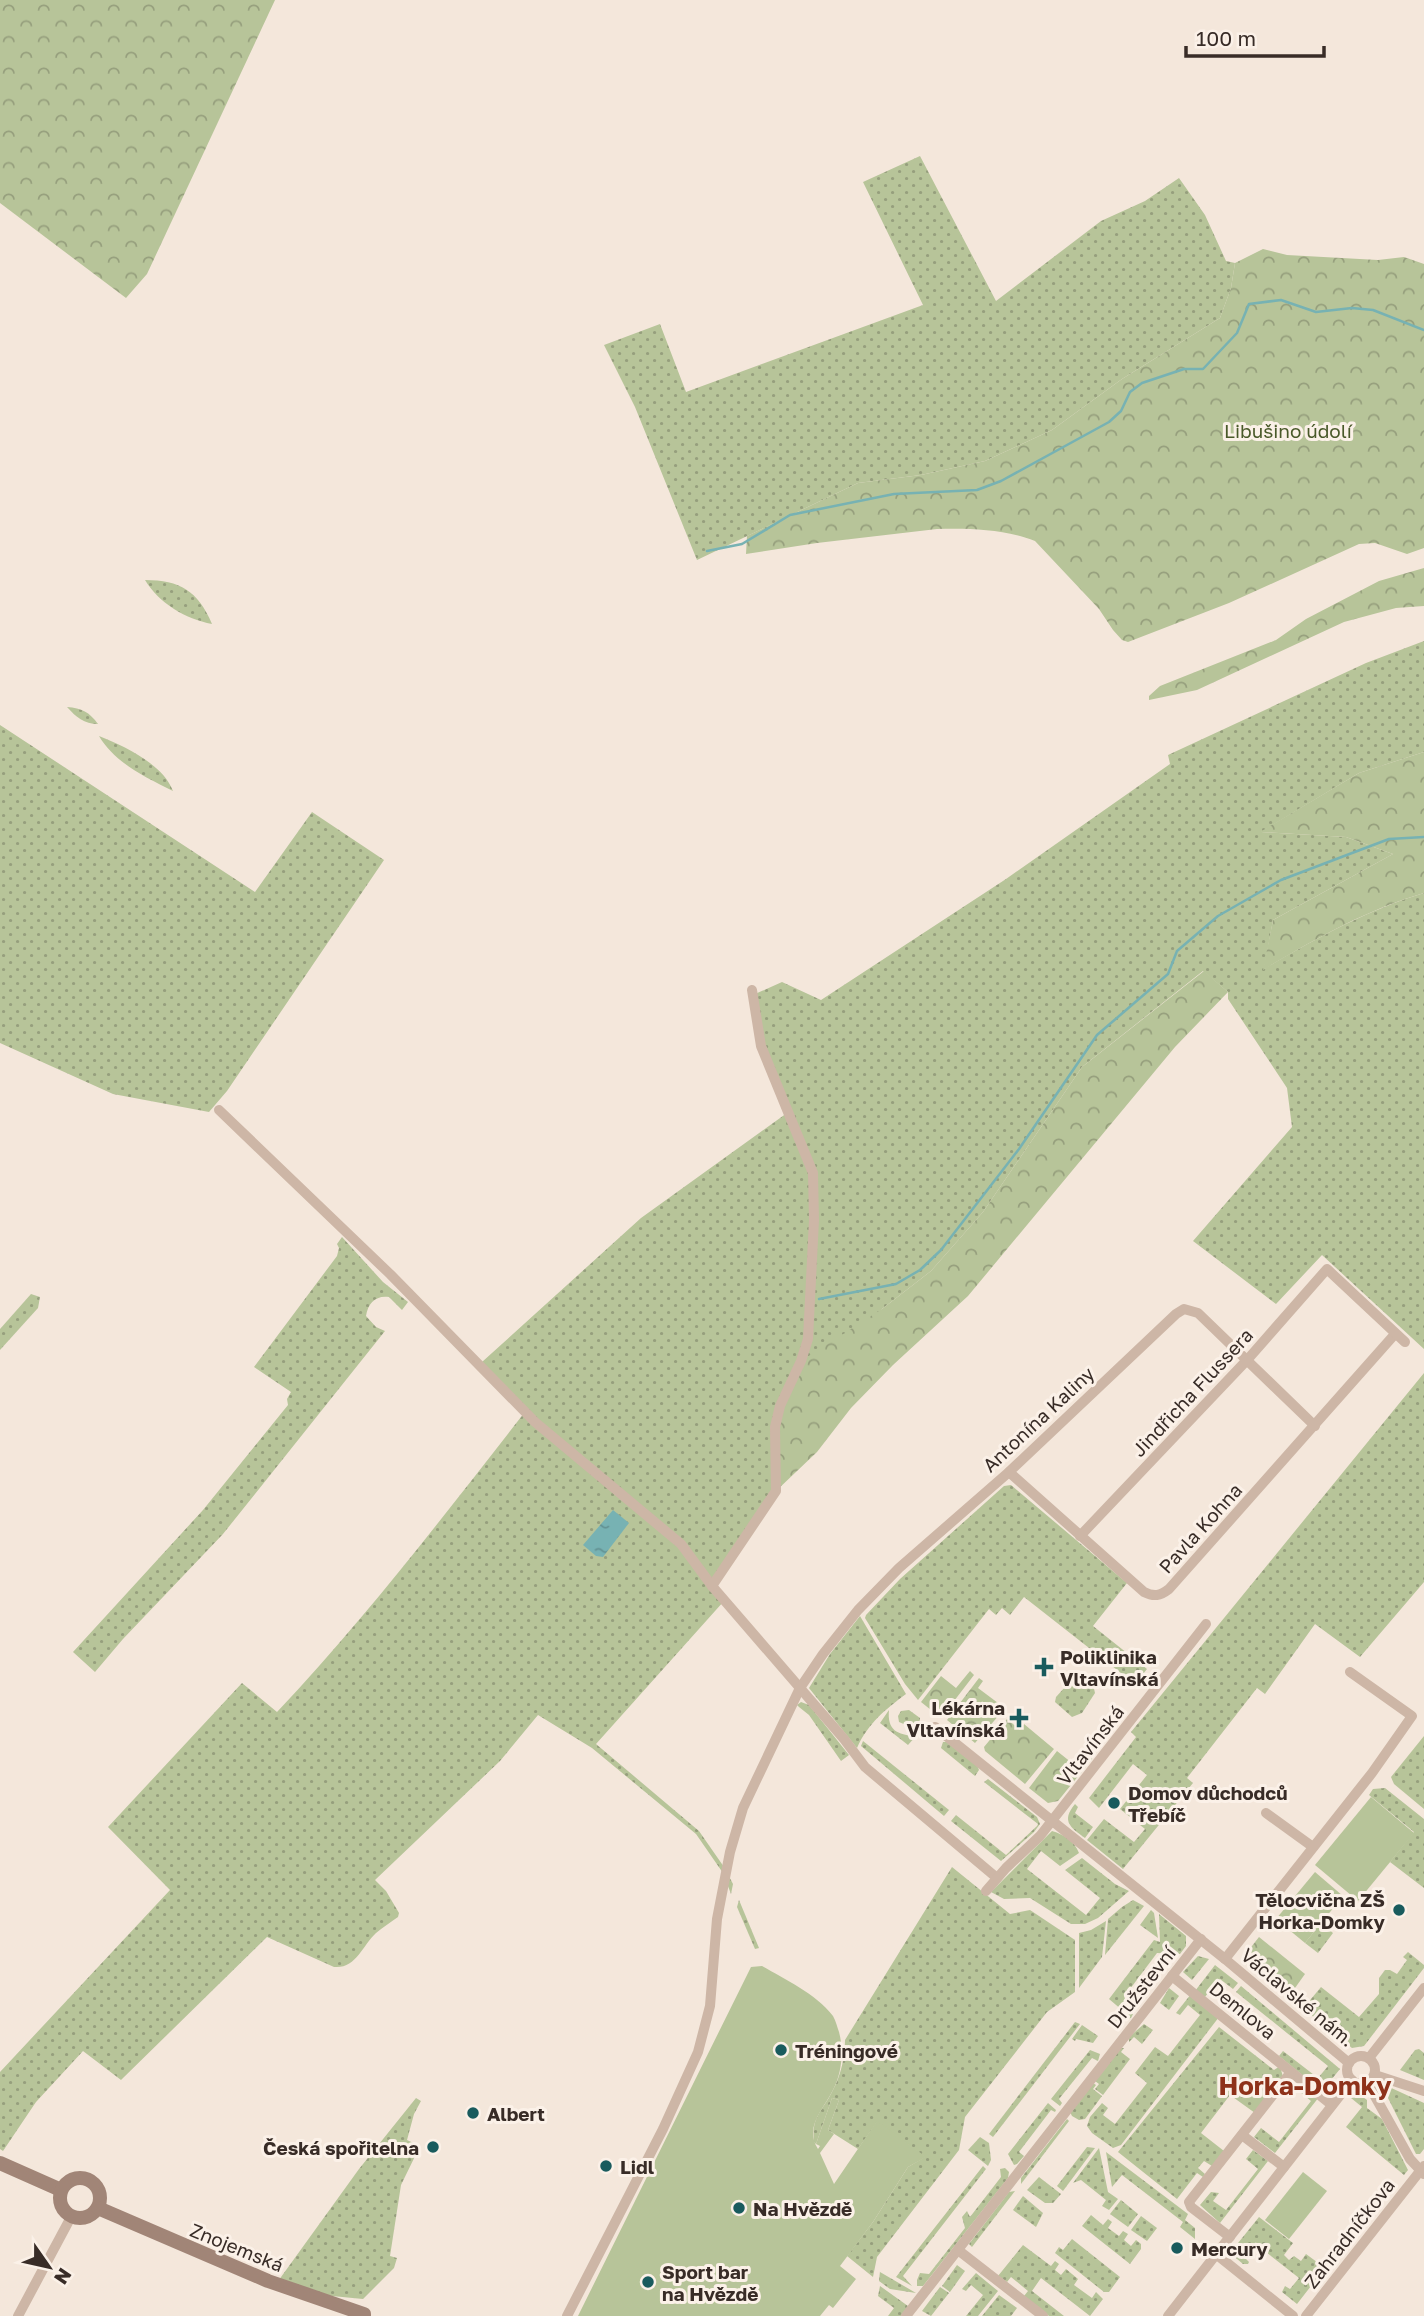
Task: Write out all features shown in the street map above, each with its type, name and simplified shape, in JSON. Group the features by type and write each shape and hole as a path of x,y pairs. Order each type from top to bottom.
{"main road":[{"path":"0,2163 61,2190"},
{"path":"71,2180 90,2180 100,2192 98,2208 87,2218 71,2217 62,2208 61,2190 71,2180"},
{"name":"Znojemská","path":"98,2208 268,2281 364,2315"}],"street":[{"path":"712,1586 776,1491 775,1427 780,1406 808,1339 814,1220 813,1173 761,1046 752,990"},
{"path":"219,1111 390,1274 535,1422 681,1544 712,1586 877,1779 997,1878"},
{"name":"Jindřicha Flussera","path":"1080,1536 1248,1359 1324,1265 1405,1342"},
{"name":"Antonína Kaliny","path":"800,1688 858,1609 899,1568 1009,1472 1176,1314 1184,1310 1198,1313 1315,1426"},
{"name":"Pavla Kohna","path":"1009,1472 1144,1592 1160,1595 1169,1590 1395,1334"},
{"name":"Vltavínská","path":"986,1891 1040,1836 1206,1624"},
{"path":"1225,1959 1372,1773 1412,1716 1350,1672"},
{"path":"567,2316 663,2129 698,2052 710,2006 716,1919 730,1852 743,1808 800,1688"},
{"path":"935,1727 1201,1939"},
{"path":"1266,1813 1313,1847"},
{"name":"Družstevní","path":"906,2316 1201,1939 1225,1959"},
{"name":"Václavské nám.","path":"1225,1959 1349,2063"},
{"name":"Demlova","path":"1172,1976 1332,2105"},
{"path":"1369,2058 1424,1988"},
{"name":"Václavské nám.","path":"1352,2080 1347,2070 1349,2063 1358,2056 1369,2058 1375,2066 1371,2078 1410,2159 1423,2170"},
{"path":"1230,2237 1191,2207 1189,2202 1290,2072"},
{"path":"1168,2316 1352,2080 1358,2083 1371,2078 1424,2091"},
{"path":"1242,2135 1284,2167"},
{"name":"Zahradníčkova","path":"1306,2316 1423,2170"},
{"path":"18,2316 71,2217"},
{"path":"958,2250 1043,2316"},
{"path":"1216,2255 1293,2316"}],"green space":[{"path":"0,0 275,0 147,274 126,298 0,203"},
{"path":"920,156 996,301 1101,221 1145,201 1179,178 1205,215 1226,261 1235,263 1231,288 1220,318 1122,379 1052,430 985,461 921,475 858,483 697,560 635,407 604,345 660,324 686,392 923,305 863,182"},
{"name":"Libušino údolí","path":"1263,249 1287,255 1378,260 1404,257 1424,264 1424,548 1407,554 1375,543 1359,544 1229,603 1128,642 1122,640 1099,609 1035,541 1012,534 974,529 937,529 746,554 747,536 858,483 921,475 985,461 1052,430 1122,379 1220,318 1231,288 1235,263"},
{"path":"1424,568 1424,606 1396,608 1344,622 1197,690 1149,700 1149,696 1160,686 1276,640 1306,619 1379,581"},
{"path":"145,580 168,582 186,590 201,603 212,624 174,609 158,596"},
{"path":"1424,641 1424,752 1359,773 1261,832 1346,837 1393,854 1273,920 1264,969 1362,917 1424,893 1424,1349 1322,1255 1276,1304 1193,1241 1292,1127 1287,1088 1228,999 1228,992 1203,971 1082,1067 983,1212 931,1271 882,1309 776,1491 712,1586 724,1601 596,1744 699,1831 733,1884 731,1894 723,1873 696,1834 592,1748 538,1715 500,1761 375,1880 386,1891 399,1913 398,1917 376,1933 353,1961 342,1967 334,1967 267,1937 121,2080 83,2051 36,2102 3,2151 0,2149 0,2072 170,1890 108,1827 242,1683 277,1712 342,1640 404,1565 525,1412 482,1362 641,1218 787,1113 761,1046 755,994 782,982 821,1000 1006,879 1170,764 1168,755 1366,663"},
{"path":"67,707 85,711 98,724 81,719"},
{"path":"0,725 255,892 312,812 384,860 227,1091 209,1112 113,1094 0,1043"},
{"path":"99,736 152,764 168,781 173,791 122,762"},
{"path":"1424,752 1424,893 1361,917 1263,970 1273,920 1393,854 1346,837 1260,832 1359,773"},
{"path":"1204,971 1228,992 1175,1047 968,1296 893,1365 851,1408 817,1452 776,1491 775,1427 801,1361 882,1309 931,1271 983,1212 1082,1067"},
{"path":"342,1237 383,1282 408,1302 402,1310 389,1297 380,1297 371,1304 366,1316 376,1327 385,1331 223,1534 95,1672 73,1652 203,1510 288,1405 287,1399 291,1392 254,1367 337,1256 337,1244"},
{"path":"31,1294 40,1297 38,1308 0,1350 0,1329"},
{"path":"1424,1373 1424,1582 1360,1657 1315,1624 1265,1694 1257,1688 1187,1778 1193,1783 1123,1869 1087,1840 1104,1819 1134,1842 1145,1829 1120,1809 1147,1775 1133,1764 1099,1808 1089,1798 1136,1737 1131,1732"},
{"path":"1011,1485 1127,1583 1093,1626 1147,1669 1135,1684 1024,1597 1010,1615 1002,1608 996,1615 989,1609 918,1700 905,1684 865,1618 866,1615 900,1579 1004,1486"},
{"path":"860,1616 906,1694 872,1724 857,1748 809,1688 830,1654"},
{"path":"970,1671 974,1675 941,1718 921,1702 941,1676 956,1688"},
{"path":"1075,1676 1088,1681 1095,1693 1082,1713 1072,1717 1055,1702 1056,1697"},
{"path":"979,1678 983,1681 978,1688 1002,1706 998,1712 1000,1714 975,1743 947,1720"},
{"path":"801,1702 809,1705 849,1755 841,1761 809,1715 797,1705"},
{"path":"889,1710 890,1722 895,1730 916,1736 908,1745 880,1723"},
{"path":"909,1710 920,1718 919,1725 899,1722 901,1711"},
{"path":"1007,1719 1020,1730 1024,1724 1054,1749 1025,1784 985,1751 984,1747"},
{"path":"1424,1736 1424,1809 1394,1784 1391,1777"},
{"path":"863,1741 949,1810 944,1816 861,1746"},
{"path":"943,1742 947,1742 977,1765 979,1770 975,1776 941,1748"},
{"path":"1086,1745 1092,1751 1092,1759 1058,1801 1048,1803 1029,1788 1057,1751 1072,1763"},
{"path":"988,1779 1037,1817 1040,1824 1001,1861 951,1821 956,1815 1006,1855 1037,1826 1038,1824 984,1782"},
{"path":"1385,1788 1424,1819 1424,1888 1390,1862 1414,1832 1369,1795 1373,1789"},
{"path":"1371,1797 1414,1833 1358,1901 1315,1865"},
{"path":"1075,1804 1078,1807 1075,1813 1093,1827 1085,1838 1069,1823 1069,1815"},
{"path":"1052,1831 1068,1839 1079,1853 1060,1866 1041,1851 1027,1869 1086,1915 1100,1898 1065,1870 1082,1858 1115,1884 1129,1891 1098,1918 1085,1924 1071,1924 1030,1898 1004,1899 991,1892"},
{"path":"952,1867 1010,1914 1030,1910 1075,1940 1075,1992 1047,2012 965,2117 959,2150 877,2257 873,2277 847,2256 873,2222 908,2167 925,2157 877,2122 858,2149 828,2130 839,2100 832,2098 816,2144 814,2126 838,2078 845,2040"},
{"path":"1315,1872 1343,1896 1305,1943 1276,1919"},
{"path":"739,1900 759,1948 755,1949 737,1907"},
{"path":"1133,1900 1144,1906 1105,1955 1108,1919"},
{"path":"1151,1910 1154,1913 1158,1938 1140,1925"},
{"path":"1159,1914 1186,1936 1186,1946 1180,1954 1157,1953 1124,1997 1131,2004 1131,2018 1117,2021 1115,2020 1122,2010 1109,1999 1154,1940 1160,1942"},
{"path":"1106,1921 1102,1957 1079,1988 1079,1933 1091,1930"},
{"path":"1321,1923 1333,1933 1318,1953 1305,1943"},
{"path":"1259,1937 1305,1974 1290,1995 1281,1993 1241,1960"},
{"path":"1408,1952 1424,1965 1424,1968 1364,2046 1352,2048 1305,2010 1321,1987 1359,2017 1379,1994 1379,1978 1385,1970 1397,1974 1407,1960 1403,1957"},
{"path":"1198,1956 1209,1959 1192,1980 1183,1972"},
{"path":"1215,1965 1238,1983 1233,1989 1220,1979 1204,1998 1195,1991"},
{"name":"Na Hvězdě","path":"762,1966 818,2000 833,2016 839,2032 840,2069 833,2090 816,2119 813,2133 814,2141 818,2149 820,2146 816,2144 832,2098 839,2100 828,2130 834,2134 820,2153 834,2184 877,2121 926,2157 908,2167 873,2222 840,2266 856,2279 833,2308 829,2305 820,2316 578,2316 751,1967"},
{"path":"1241,1986 1340,2069 1322,2091 1279,2056 1283,2051 1318,2078 1328,2066 1236,1992"},
{"path":"1169,1988 1179,1996 1169,2010 1160,2003"},
{"path":"1191,1994 1219,2017 1121,2145 1113,2148 1092,2133 1087,2126 1090,2117 1102,2103 1108,2108 1103,2115 1115,2124 1147,2083 1135,2073 1155,2047 1168,2056 1200,2015 1188,2005 1180,2015 1176,2013"},
{"path":"1075,2022 1080,2024 993,2137 989,2134"},
{"path":"1144,2024 1153,2030 1142,2044 1134,2037 1129,2042 1129,2037"},
{"path":"1082,2025 1098,2036 1093,2043 1072,2039"},
{"path":"1219,2027 1274,2070 1280,2066 1283,2077 1255,2113 1230,2095 1201,2133 1224,2151 1212,2166 1204,2161 1198,2168 1205,2174 1203,2177 1197,2173 1177,2199 1118,2152"},
{"path":"1121,2048 1124,2048 1121,2052 1130,2059 1103,2095 1095,2089 1099,2084 1095,2081"},
{"path":"1419,2049 1424,2053 1424,2080 1400,2070 1415,2050"},
{"path":"1090,2050 1100,2054 1098,2061 1092,2058 1059,2099 1062,2103 1060,2106 1051,2099"},
{"path":"1093,2083 1096,2085 1093,2089 1102,2096 1085,2119 1079,2120 1070,2112"},
{"path":"1303,2085 1319,2097 1275,2153 1254,2137 1261,2128 1279,2142 1311,2101 1299,2091"},
{"path":"1387,2086 1424,2103 1424,2149 1420,2154 1416,2154 1384,2090"},
{"path":"1356,2092 1367,2100 1367,2108 1382,2119 1408,2170 1404,2175 1346,2127 1362,2107 1351,2098"},
{"path":"416,2098 421,2101 414,2114 407,2140 420,2146 401,2185 390,2256 397,2258 394,2268 363,2299 301,2293 276,2284 359,2169"},
{"path":"1048,2103 1055,2112 1051,2110 1019,2152 1024,2156 1014,2165 1008,2154"},
{"path":"1067,2119 1069,2121 1021,2184 1021,2178"},
{"path":"980,2137 989,2143 991,2160 988,2166 968,2150"},
{"path":"1087,2147 1095,2148 1063,2191 1057,2186"},
{"path":"1099,2148 1108,2192 1118,2199 1109,2210 1102,2206 1106,2200 1081,2180 1073,2183"},
{"path":"1253,2150 1268,2161 1220,2223 1200,2205 1211,2192 1219,2193 1213,2201 1226,2210 1258,2169 1246,2159"},
{"path":"1106,2152 1188,2214 1185,2220 1195,2228 1195,2239 1180,2227 1183,2222 1122,2175 1112,2187"},
{"path":"983,2166 986,2169 903,2276 912,2286 896,2277"},
{"path":"1005,2168 1009,2172 1008,2178 923,2286 917,2286 920,2273 929,2274 965,2228 962,2217 967,2211 970,2217 1001,2177 1000,2169"},
{"path":"1303,2172 1327,2191 1289,2239 1265,2220"},
{"path":"1039,2177 1061,2194 1053,2203 1045,2203 1027,2190"},
{"path":"1015,2191 972,2247 969,2244 1009,2192"},
{"path":"1023,2196 1043,2213 1036,2227 1013,2210"},
{"path":"1121,2200 1138,2214 1128,2227 1110,2214"},
{"path":"1091,2215 1103,2225 1108,2219 1112,2222 1108,2228 1119,2236 1123,2231 1128,2234 1124,2240 1131,2246 1136,2240 1141,2244 1141,2249 1130,2264 1082,2226"},
{"path":"1141,2216 1157,2228 1147,2241 1131,2230"},
{"path":"1259,2217 1293,2243 1284,2255 1289,2260 1294,2256 1301,2261 1306,2254 1325,2268 1297,2304 1282,2292 1285,2286 1290,2289 1299,2278 1257,2245 1245,2258 1248,2264 1243,2264 1230,2253"},
{"path":"1072,2239 1120,2277 1109,2292 1104,2292 1055,2253 1059,2247 1063,2250"},
{"path":"1023,2245 1051,2266 1055,2261 1059,2264 1055,2270 1061,2275 1066,2269 1078,2279 1074,2285 1092,2298 1096,2292 1103,2299 1090,2316 1041,2278 1032,2291 1064,2316 1049,2316 1024,2296 1028,2291 1011,2277 1007,2282 998,2276"},
{"path":"957,2265 965,2271 950,2292 942,2286"},
{"path":"880,2271 916,2293 890,2289 879,2281"},
{"path":"976,2273 998,2291 978,2316 966,2316 983,2295 971,2285 966,2291 962,2289"},
{"path":"880,2286 908,2306 901,2316 888,2316 894,2308 878,2296"},
{"path":"940,2287 949,2293 931,2316 922,2311"},
{"path":"999,2295 1017,2308 1011,2316 982,2316"}],"water":[{"path":"613,1510 629,1523 603,1557 596,1556 583,1545"}],"waterway":[{"path":"707,551 742,544 790,515 894,494 977,490 1001,481 1109,422 1121,411 1130,392 1142,383 1184,369 1203,369 1237,333 1249,304 1281,300 1316,312 1352,308 1373,310 1424,330"},
{"path":"819,1299 896,1284 920,1270 941,1250 1019,1149 1097,1035 1168,974 1177,951 1218,916 1281,880 1389,839 1424,837"}],"place":[{"name":"Poliklinika Vltavínská","path":"1044,1667"},
{"name":"Lékárna Vltavínská","path":"1019,1718"},
{"name":"Domov důchodců Třebíč","path":"1114,1803"},
{"name":"Tělocvična ZŠ Horka-Domky","path":"1399,1910"},
{"name":"Tréningové","path":"781,2050"},
{"name":"Albert","path":"473,2113"},
{"name":"Česká spořitelna","path":"433,2147"},
{"name":"Lidl","path":"606,2166"},
{"name":"Na Hvězdě","path":"739,2208"},
{"name":"Mercury","path":"1177,2248"},
{"name":"Sport bar na Hvězdě","path":"648,2282"}],"district":[{"name":"Horka-Domky","path":"1305,2085"}]}
